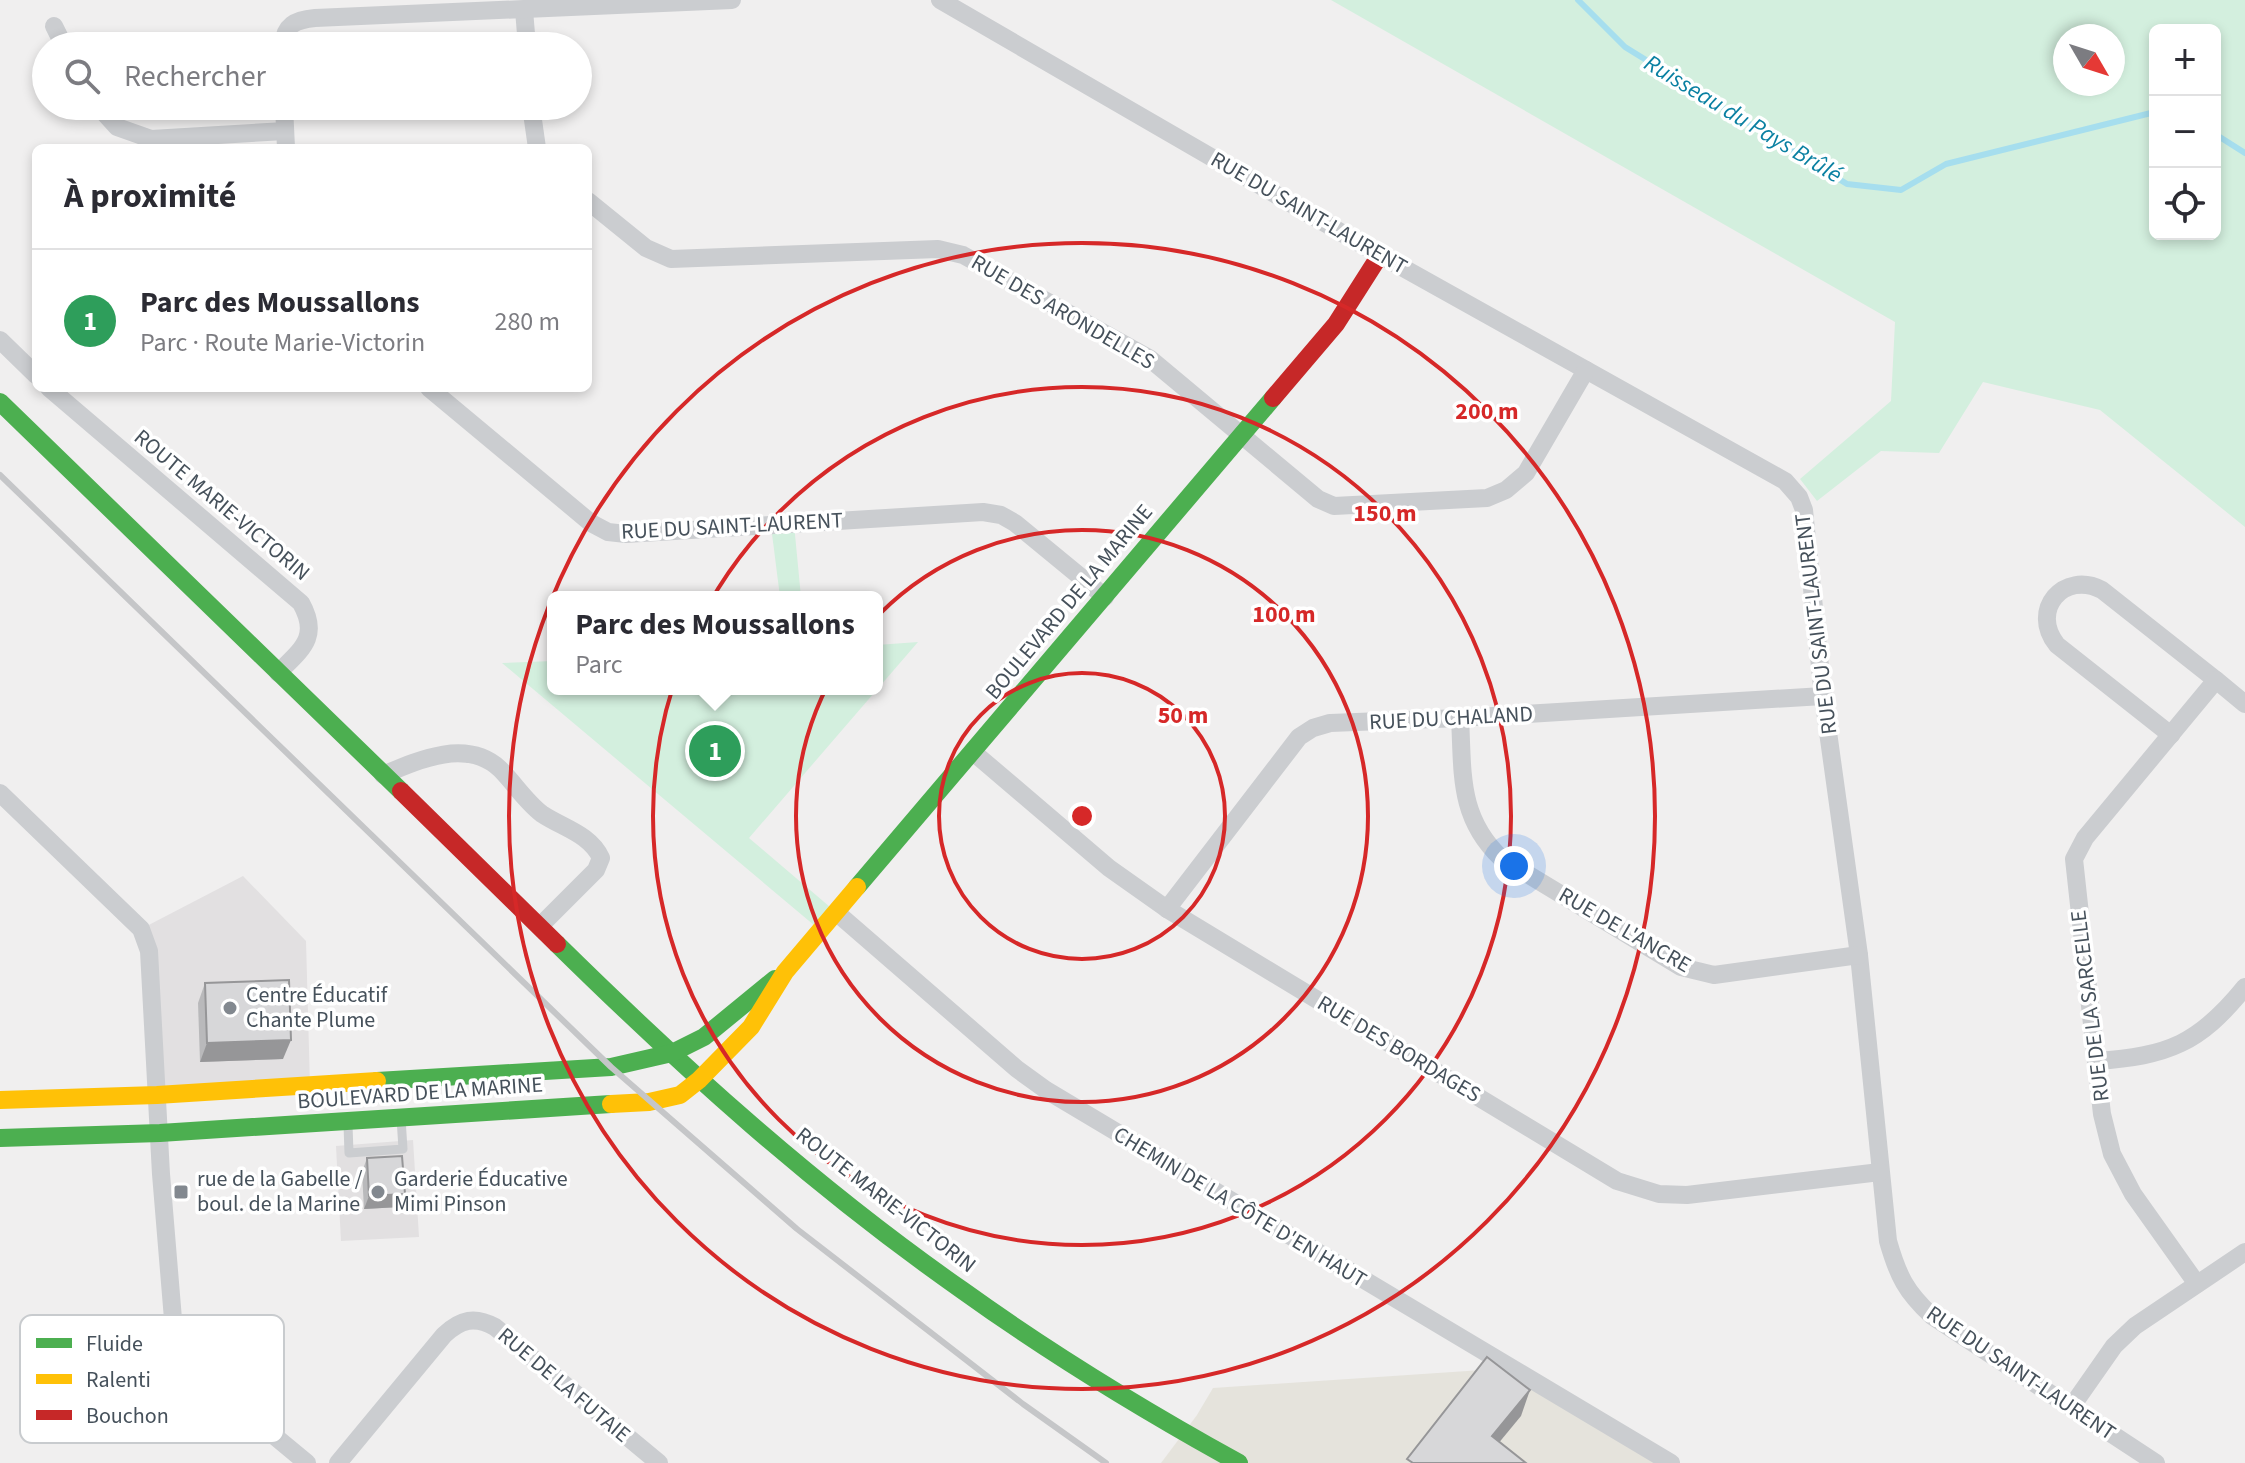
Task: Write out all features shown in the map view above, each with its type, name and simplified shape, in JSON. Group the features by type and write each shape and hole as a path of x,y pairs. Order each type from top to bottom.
{"street":[{"path":"285,32 288,25 301,19 732,0"},
{"name":"RUE DU SAINT-LAURENT","path":"940,0 1380,255 1785,481 1799,497 1804,510 1823,696 1859,955 1888,1241 1896,1270 1910,1296 1932,1316 2156,1463"},
{"path":"524,10 526,32"},
{"path":"54,26 57,32"},
{"path":"111,120 117,127 151,139 286,139"},
{"path":"533,120 536,144"},
{"name":"RUE DES ARONDELLES","path":"592,204 646,248 671,259 938,249 963,255 1149,358 1318,499 1334,506 1487,498 1506,490 1526,473 1586,370"},
{"name":"BOULEVARD DE LA MARINE","path":"0,1138 160,1133 401,1118 649,1102 680,1095 751,1027 785,972 1336,324 1380,255"},
{"path":"0,340 32,371"},
{"name":"ROUTE MARIE-VICTORIN","path":"54,392 301,603 309,616 306,645 278,673"},
{"name":"RUE DU SAINT-LAURENT","path":"434,392 591,523 608,532 626,534 983,512 1001,515 1015,523 1105,597"},
{"name":"ROUTE MARIE-VICTORIN","path":"0,402 699,1080 828,1187 962,1290 1115,1391 1239,1463"},
{"path":"2171,735 2057,645 2045,625 2046,613 2050,602 2068,587 2090,584 2102,590 2245,704"},
{"name":"RUE DE LA SARCELLE","path":"2197,1284 2133,1194 2112,1154 2102,1114 2074,859 2085,838 2216,680"},
{"name":"RUE DU CHALAND","path":"1167,909 1299,737 1313,728 1330,723 1823,696"},
{"name":"RUE DE L'ANCRE","path":"1460,718 1465,799 1472,821 1484,842 1501,858 1681,967 1714,975 1859,955"},
{"name":"RUE DES BORDAGES","path":"973,752 1109,868 1167,909 1617,1181 1659,1194 1687,1195 1880,1172"},
{"path":"383,775 417,760 461,753 479,755 497,767 543,815 596,847 601,858 596,870 540,926"},
{"path":"0,793 141,929 149,951 169,1302 173,1315"},
{"name":"CHEMIN DE LA CÔTE D'EN HAUT","path":"837,913 1017,1069 1046,1090 1671,1463"},
{"name":"BOULEVARD DE LA MARINE","path":"0,1100 157,1095 611,1067 672,1053 704,1037 745,1001 785,972"},
{"path":"2096,1061 2137,1058 2171,1048 2199,1034 2245,987"},
{"path":"346,1084 348,1121"},
{"path":"2072,1406 2114,1346 2135,1326 2245,1252"},
{"name":"RUE DE LA FUTAIE","path":"338,1463 444,1335 461,1322 469,1320 495,1327 659,1463"},
{"path":"283,1443 307,1463"}],"lane":[{"path":"348,1121 349,1153 403,1149 401,1118"}],"shaded area":[{"name":"Centre Éducatif Chante Plume","path":"243,876 306,941 310,1086 157,1095 141,929"},
{"name":"Garderie Éducative Mimi Pinson","path":"413,1140 419,1237 341,1241 336,1146"},
{"path":"1497,1369 1655,1463 1161,1463 1213,1388"}],"green space":[{"path":"1331,0 2245,0 2245,527 2100,410 1983,382 1939,453 1881,451 1817,501 1800,479 1891,401 1895,322"},
{"path":"794,524 800,591 779,591 771,526"},
{"path":"918,642 883,683 883,645"},
{"path":"547,661 547,695 872,695 749,838 837,913 821,931 502,663"}],"building":[{"path":"289,980 291,1040 207,1043 205,983"},
{"path":"402,1156 405,1194 369,1196 367,1158"},
{"path":"1487,1357 1530,1390 1492,1436 1526,1463 1413,1463 1407,1459"}],"waterway":[{"name":"Ruisseau du Pays Brûlé","path":"1578,0 1625,47 1847,184 1901,190 1946,164 2149,113"},
{"name":"Ruisseau du Pays Brûlé","path":"2221,138 2245,153"}],"railway":[{"path":"0,475 611,1067 797,1229 1023,1404 1106,1463"}],"traffic: fast":[{"path":"857,887 1273,398"},
{"path":"0,402 401,791"},
{"path":"557,944 752,1126 908,1251 1063,1359 1239,1463"},
{"path":"377,1081 611,1067 672,1053 704,1037 775,979"},
{"path":"0,1138 160,1133 611,1104"}],"traffic: slow":[{"path":"611,1104 649,1102 680,1095 699,1080 751,1027 785,972 857,887"},
{"path":"0,1100 157,1095 377,1081"}],"traffic: jam":[{"path":"1273,398 1336,324 1380,255"},
{"path":"401,791 557,944"}],"place":[{"name":"Parc des Moussallons","path":"715,751"},
{"name":"Centre Éducatif Chante Plume","path":"230,1008"},
{"name":"rue de la Gabelle / boul. de la Marine","path":"181,1192"},
{"name":"Garderie Éducative Mimi Pinson","path":"378,1192"}]}
